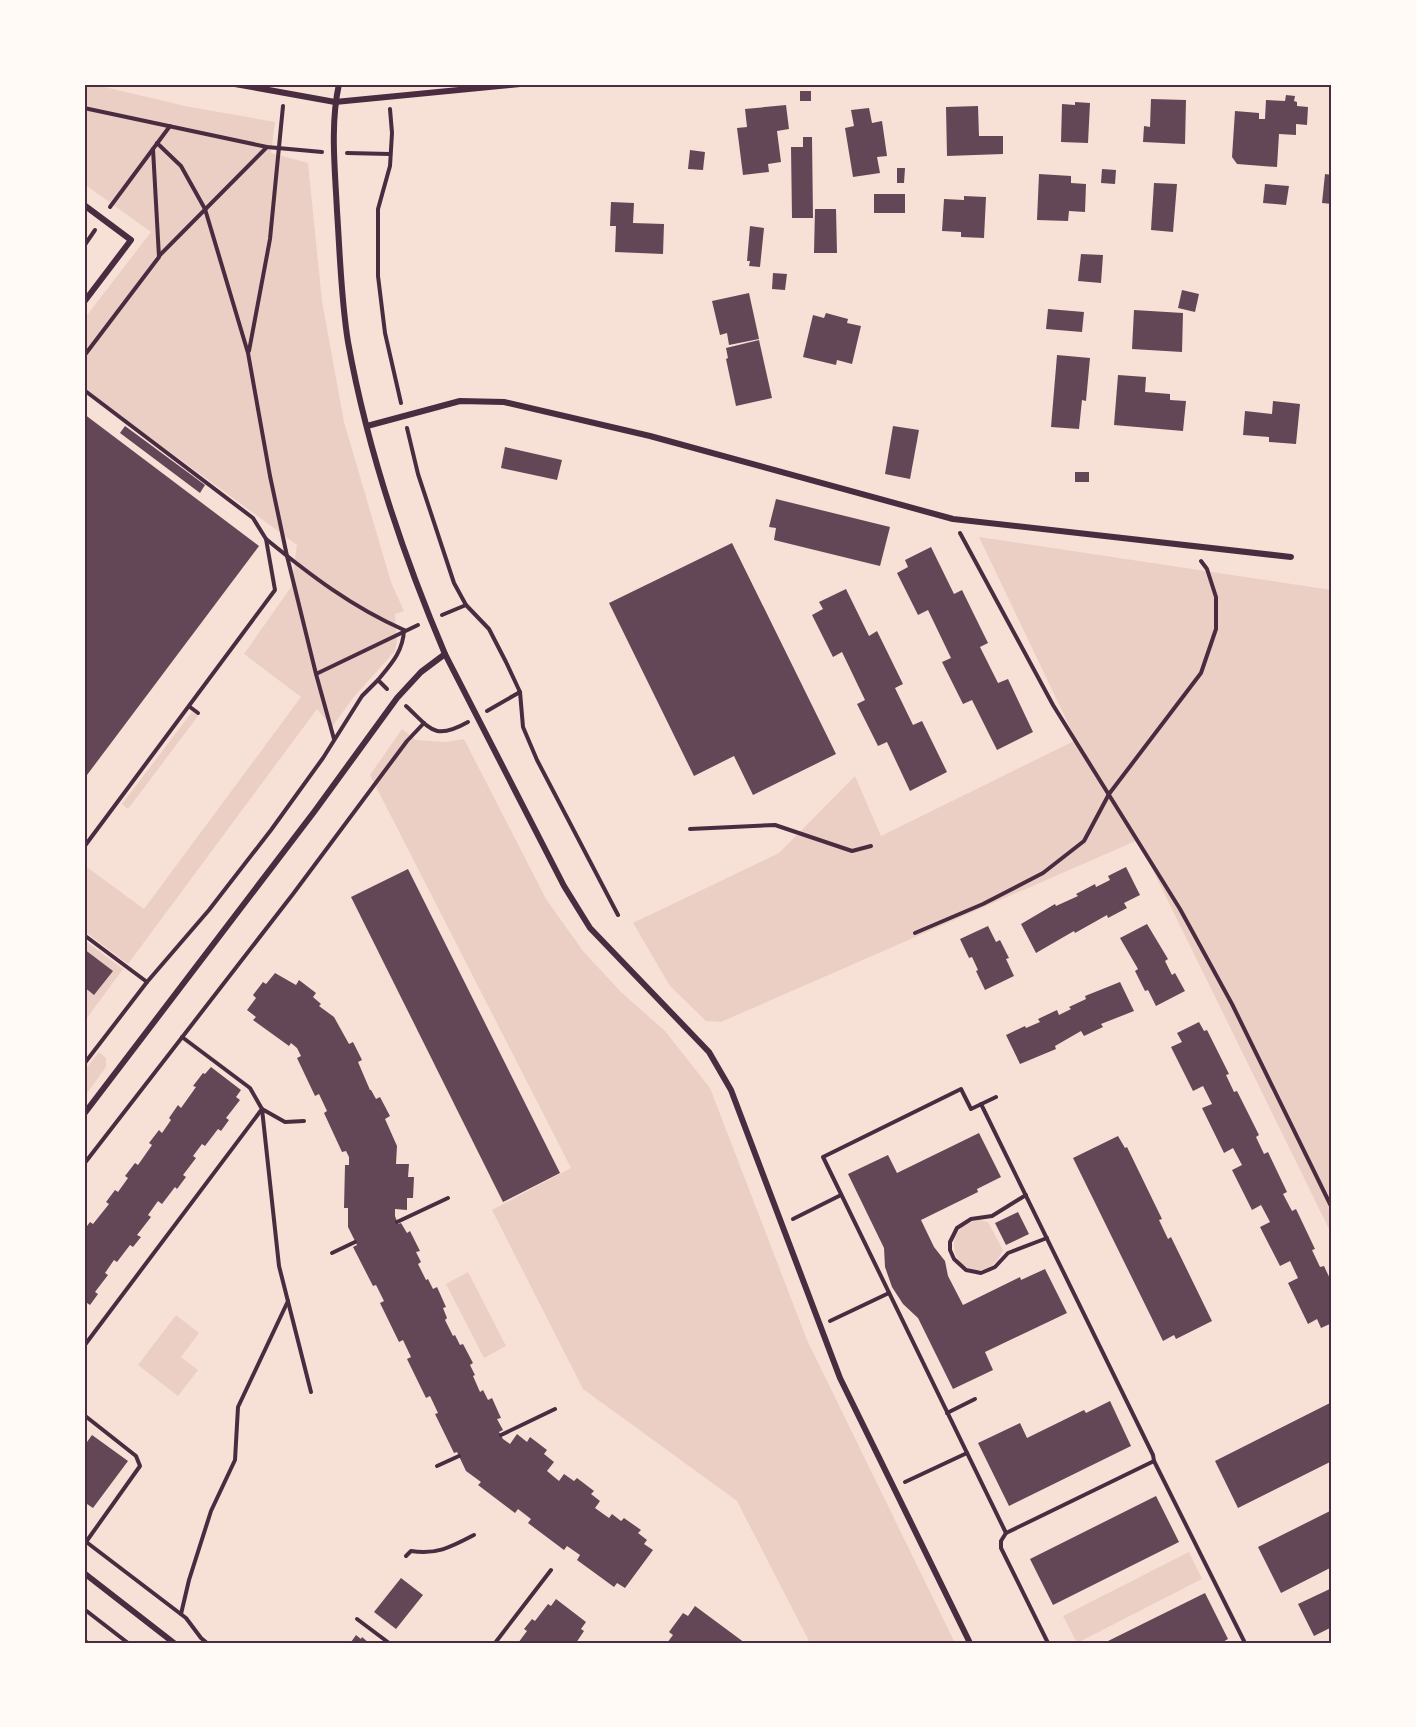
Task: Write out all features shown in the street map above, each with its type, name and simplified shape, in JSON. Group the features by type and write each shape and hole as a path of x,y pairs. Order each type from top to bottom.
{"street":[{"path":"235,84 335,102 520,84"},
{"path":"339,84 335,102 334,153 342,295 348,342 380,476 431,620 445,654 564,886 590,928 709,1052 731,1090 840,1378 970,1643"},
{"path":"84,205 131,240 84,302"},
{"path":"367,426 460,401 504,402 650,436 952,519 1291,557"},
{"path":"84,1114 314,812 397,698 421,672 445,654"},
{"path":"84,1573 174,1643"}],"path":[{"path":"248,354 270,239 284,94"},
{"path":"84,108 279,148"},
{"path":"390,115 390,166 378,210 378,276 385,333 418,474 454,583 466,605 489,629 506,662 520,692 523,727 537,760 618,915"},
{"path":"84,246 96,231 102,217 170,126"},
{"path":"157,143 182,166 205,209 248,354 287,556 334,739"},
{"path":"84,356 159,257 267,147"},
{"path":"153,149 159,257"},
{"path":"90,226 96,231"},
{"path":"84,390 254,518 266,539 275,590 84,847"},
{"path":"952,519 1053,705 1180,909 1232,1004 1332,1208"},
{"path":"266,539 312,577 372,616 404,630 316,674"},
{"path":"915,933 983,904 1043,873 1084,841 1109,794 1201,673 1215,629 1216,597 1207,569 1187,545"},
{"path":"84,1065 147,982 244,865 362,696 378,680"},
{"path":"190,707 198,712"},
{"path":"84,1164 293,894 407,741 424,723"},
{"path":"690,830 775,825 852,851 871,846"},
{"path":"84,935 147,982"},
{"path":"182,1037 250,1088 262,1109 279,1266 311,1392"},
{"path":"996,1097 970,1109 961,1089 823,1157 1006,1533"},
{"path":"981,1104 1245,1643"},
{"path":"262,1109 285,1122 303,1121"},
{"path":"84,1346 262,1109"},
{"path":"782,1225 841,1195"},
{"path":"1026,1195 992,1216 971,1219 957,1227 950,1242 950,1250 954,1259 966,1270 981,1273 995,1267 1008,1253 1047,1238"},
{"path":"397,1222 447,1198"},
{"path":"332,1253 355,1242"},
{"path":"820,1326 889,1293"},
{"path":"181,1614 211,1510 234,1460 238,1407 288,1301"},
{"path":"947,1413 975,1400"},
{"path":"501,1435 555,1409"},
{"path":"84,1416 136,1456 140,1466 85,1541 181,1614 207,1643"},
{"path":"893,1488 967,1453"},
{"path":"437,1466 459,1456"},
{"path":"1048,1643 1001,1548 1001,1541 1006,1533 1154,1461"},
{"path":"406,1556 411,1551 423,1553 446,1550 474,1535"},
{"path":"495,1643 551,1570"},
{"path":"84,1610 128,1643"},
{"path":"357,1619 389,1643"}],"shaded area":[{"path":"84,84 185,106 275,122 271,153 308,163 322,301 344,422 391,582 404,611 395,614 397,639 395,651 353,698 332,727 317,709 128,964 84,931 84,865 144,909 301,697 244,654 291,587 297,545 84,389 84,319 151,232 84,184"},
{"path":"979,537 1332,590 1332,1235 1138,840 721,1022 706,1021 670,986 633,923 779,853 855,776 881,836 1076,740"},
{"path":"192,712 198,716 128,809 122,804"},
{"path":"402,729 416,740 446,742 464,739 546,899 583,951 621,992 665,1031 710,1088 807,1340 955,1643 810,1643 737,1501 583,1389 492,1210 571,1168 370,775"},
{"path":"84,940 123,969 84,1022"},
{"path":"99,1052 106,1058 106,1067 85,1096 84,1071"},
{"path":"980,1220 988,1222 1003,1250 990,1267 973,1270 965,1267 959,1260 955,1252 954,1240 964,1226"},
{"path":"468,1272 506,1346 484,1358 446,1284"},
{"path":"176,1315 199,1333 181,1357 198,1370 178,1396 138,1365"},
{"path":"1189,1552 1202,1579 1077,1643 1063,1616"}],"building":[{"path":"800,91 811,91 811,101 800,101"},
{"path":"1286,95 1295,96 1294,101 1297,102 1297,106 1308,107 1307,125 1296,124 1296,135 1279,134 1277,167 1237,164 1232,157 1235,111 1259,113 1259,119 1265,119 1266,100 1285,101"},
{"path":"1151,99 1186,100 1185,144 1143,142 1144,126 1150,127"},
{"path":"1075,102 1090,103 1088,143 1061,142 1062,104 1075,105"},
{"path":"786,105 789,129 777,131 781,162 768,164 769,172 743,175 737,128 747,127 745,109"},
{"path":"978,106 979,136 1003,136 1003,154 947,156 946,107"},
{"path":"869,108 872,123 882,121 887,156 877,157 880,173 853,177 845,128 854,126 851,110"},
{"path":"803,137 812,137 813,218 792,218 791,147 803,147"},
{"path":"690,150 705,152 703,170 688,169"},
{"path":"897,168 905,168 904,183 897,183"},
{"path":"1102,169 1116,170 1115,184 1101,183"},
{"path":"1039,174 1071,176 1071,183 1086,184 1085,212 1069,211 1068,221 1037,220"},
{"path":"1325,174 1332,175 1332,204 1322,203"},
{"path":"1154,183 1177,184 1173,232 1151,230"},
{"path":"1265,184 1289,186 1286,205 1263,203"},
{"path":"874,194 905,194 905,213 874,213"},
{"path":"964,196 986,197 984,238 961,237 961,232 942,231 944,199 964,200"},
{"path":"611,202 634,203 633,223 664,224 663,254 615,252 616,226 610,226"},
{"path":"815,209 836,209 837,253 814,253"},
{"path":"750,226 764,228 760,267 749,266 750,261 747,261"},
{"path":"1081,254 1103,255 1101,283 1078,281"},
{"path":"773,273 787,274 785,290 772,289"},
{"path":"1182,290 1199,294 1195,312 1178,308"},
{"path":"749,293 759,339 729,345 727,333 720,335 712,301"},
{"path":"1048,309 1084,312 1082,332 1046,329"},
{"path":"1134,310 1183,313 1182,352 1132,349"},
{"path":"826,313 848,319 847,323 861,326 852,364 837,360 836,365 803,357 813,315 824,318"},
{"path":"759,340 772,398 736,406 726,359 728,358 726,348"},
{"path":"1057,355 1090,358 1086,401 1082,400 1079,429 1051,427"},
{"path":"1118,375 1146,377 1145,392 1170,394 1170,400 1186,401 1183,431 1114,425"},
{"path":"1273,401 1300,404 1296,444 1269,442 1269,437 1243,435 1245,411 1272,414"},
{"path":"84,414 259,546 84,779"},
{"path":"125,426 205,485 200,493 120,433"},
{"path":"893,426 919,430 910,479 885,474"},
{"path":"505,447 562,460 557,480 501,468"},
{"path":"1075,472 1089,472 1089,482 1075,482"},
{"path":"776,499 890,527 880,566 774,540 776,528 769,527"},
{"path":"732,543 836,754 753,795 734,756 694,776 609,603"},
{"path":"931,547 954,594 962,590 988,643 980,647 998,683 1008,679 1033,732 997,750 972,700 963,704 942,662 951,658 928,610 918,615 897,573 908,567 905,560"},
{"path":"846,589 869,636 877,631 903,684 895,688 913,725 922,721 947,772 910,791 887,742 878,746 857,704 865,700 842,652 833,657 812,615 823,609 819,602"},
{"path":"1126,867 1140,895 1124,903 1127,908 1108,918 1107,915 1075,933 1074,931 1036,953 1021,924 1055,904 1056,906 1078,896 1076,894 1095,884 1096,887 1110,880 1108,876"},
{"path":"408,869 560,1173 503,1202 351,897"},
{"path":"1147,924 1168,959 1165,961 1172,975 1175,973 1185,991 1156,1006 1148,990 1145,991 1135,971 1138,969 1120,938"},
{"path":"988,926 996,942 1000,940 1009,958 1006,959 1014,976 985,990 972,957 969,958 960,939"},
{"path":"84,949 113,971 94,995 84,987"},
{"path":"275,973 296,985 299,980 316,993 313,997 321,1004 319,1006 334,1017 349,1044 353,1042 362,1060 358,1062 370,1090 376,1099 380,1097 390,1116 385,1119 397,1146 396,1164 409,1164 408,1177 414,1177 413,1198 407,1198 407,1210 395,1209 395,1216 398,1224 401,1223 407,1233 410,1231 420,1251 416,1252 421,1262 418,1264 433,1289 437,1287 446,1307 443,1308 447,1318 445,1320 453,1336 455,1335 460,1345 463,1344 473,1363 470,1365 480,1392 483,1390 488,1400 492,1398 501,1418 497,1419 503,1430 499,1432 503,1439 510,1444 517,1434 527,1442 530,1437 547,1450 544,1454 554,1462 547,1471 559,1481 564,1474 574,1481 577,1478 594,1491 591,1494 600,1501 595,1508 609,1518 612,1514 621,1521 624,1518 641,1530 638,1533 647,1540 644,1544 653,1550 625,1588 617,1583 614,1587 577,1560 580,1555 567,1546 564,1550 528,1523 531,1519 518,1509 515,1513 478,1485 481,1482 466,1471 457,1452 454,1453 435,1414 438,1413 430,1396 426,1398 407,1359 411,1357 403,1340 399,1342 380,1303 384,1301 376,1285 373,1286 353,1247 357,1245 348,1227 348,1208 344,1208 345,1165 349,1165 349,1157 346,1151 342,1152 324,1113 327,1111 319,1094 315,1096 297,1058 301,1056 297,1048 291,1043 289,1046 253,1020 256,1017 247,1010 256,998 253,995 263,982 266,984"},
{"path":"1120,982 1134,1011 1101,1024 1103,1027 1084,1036 1081,1031 1055,1046 1056,1049 1020,1064 1006,1035 1040,1022 1038,1019 1057,1010 1059,1015 1086,999 1085,996"},
{"path":"1199,1022 1204,1031 1207,1030 1229,1074 1226,1075 1234,1092 1237,1091 1259,1135 1256,1137 1264,1154 1268,1152 1287,1192 1283,1194 1292,1211 1296,1209 1315,1249 1312,1250 1320,1267 1324,1266 1332,1283 1332,1323 1321,1328 1317,1319 1308,1324 1288,1283 1298,1278 1290,1261 1280,1266 1260,1227 1270,1222 1261,1205 1252,1210 1232,1170 1242,1165 1233,1148 1224,1153 1202,1108 1212,1104 1203,1086 1193,1091 1171,1047 1182,1042 1177,1033"},
{"path":"211,1067 241,1090 236,1097 240,1100 226,1118 229,1120 221,1131 218,1129 205,1146 202,1144 193,1156 196,1158 183,1175 186,1177 177,1189 175,1187 162,1204 158,1201 148,1215 151,1217 137,1235 141,1237 133,1247 130,1245 117,1262 114,1260 105,1273 108,1275 95,1292 98,1294 90,1305 87,1303 84,1306 84,1230 90,1222 93,1224 109,1204 106,1202 115,1190 118,1192 128,1178 125,1176 135,1163 138,1165 152,1145 149,1143 159,1130 162,1133 178,1105 181,1108 196,1087 193,1086"},
{"path":"979,1133 1001,1177 977,1189 978,1192 921,1220 934,1247 945,1261 948,1276 963,1305 1020,1277 1021,1280 1045,1269 1067,1313 985,1352 993,1370 953,1389 918,1318 903,1304 892,1287 885,1267 884,1248 848,1174 888,1155 897,1173"},
{"path":"1118,1136 1125,1148 1127,1147 1162,1219 1159,1220 1168,1239 1171,1237 1212,1321 1176,1339 1174,1335 1163,1341 1073,1158"},
{"path":"1018,1212 1029,1234 1006,1245 995,1223"},
{"path":"1110,1401 1131,1446 1009,1506 978,1443 1020,1423 1027,1438 1084,1410 1086,1413"},
{"path":"1332,1402 1332,1461 1238,1508 1215,1461"},
{"path":"92,1435 128,1461 93,1508 84,1502 84,1440 87,1442"},
{"path":"1156,1496 1179,1542 1053,1605 1030,1559"},
{"path":"1332,1510 1332,1567 1281,1593 1258,1547"},
{"path":"401,1578 423,1595 396,1629 374,1612"},
{"path":"1332,1588 1332,1627 1314,1636 1298,1604"},
{"path":"1205,1593 1228,1639 1221,1643 1104,1643"},
{"path":"556,1599 586,1622 581,1629 584,1631 576,1643 572,1641 570,1643 518,1643 527,1631 524,1629 532,1619 535,1621 548,1604 551,1606"},
{"path":"695,1606 745,1643 667,1643 673,1635 669,1632 683,1613 688,1616"},
{"path":"356,1635 361,1639 362,1637 369,1643 352,1643"}]}
